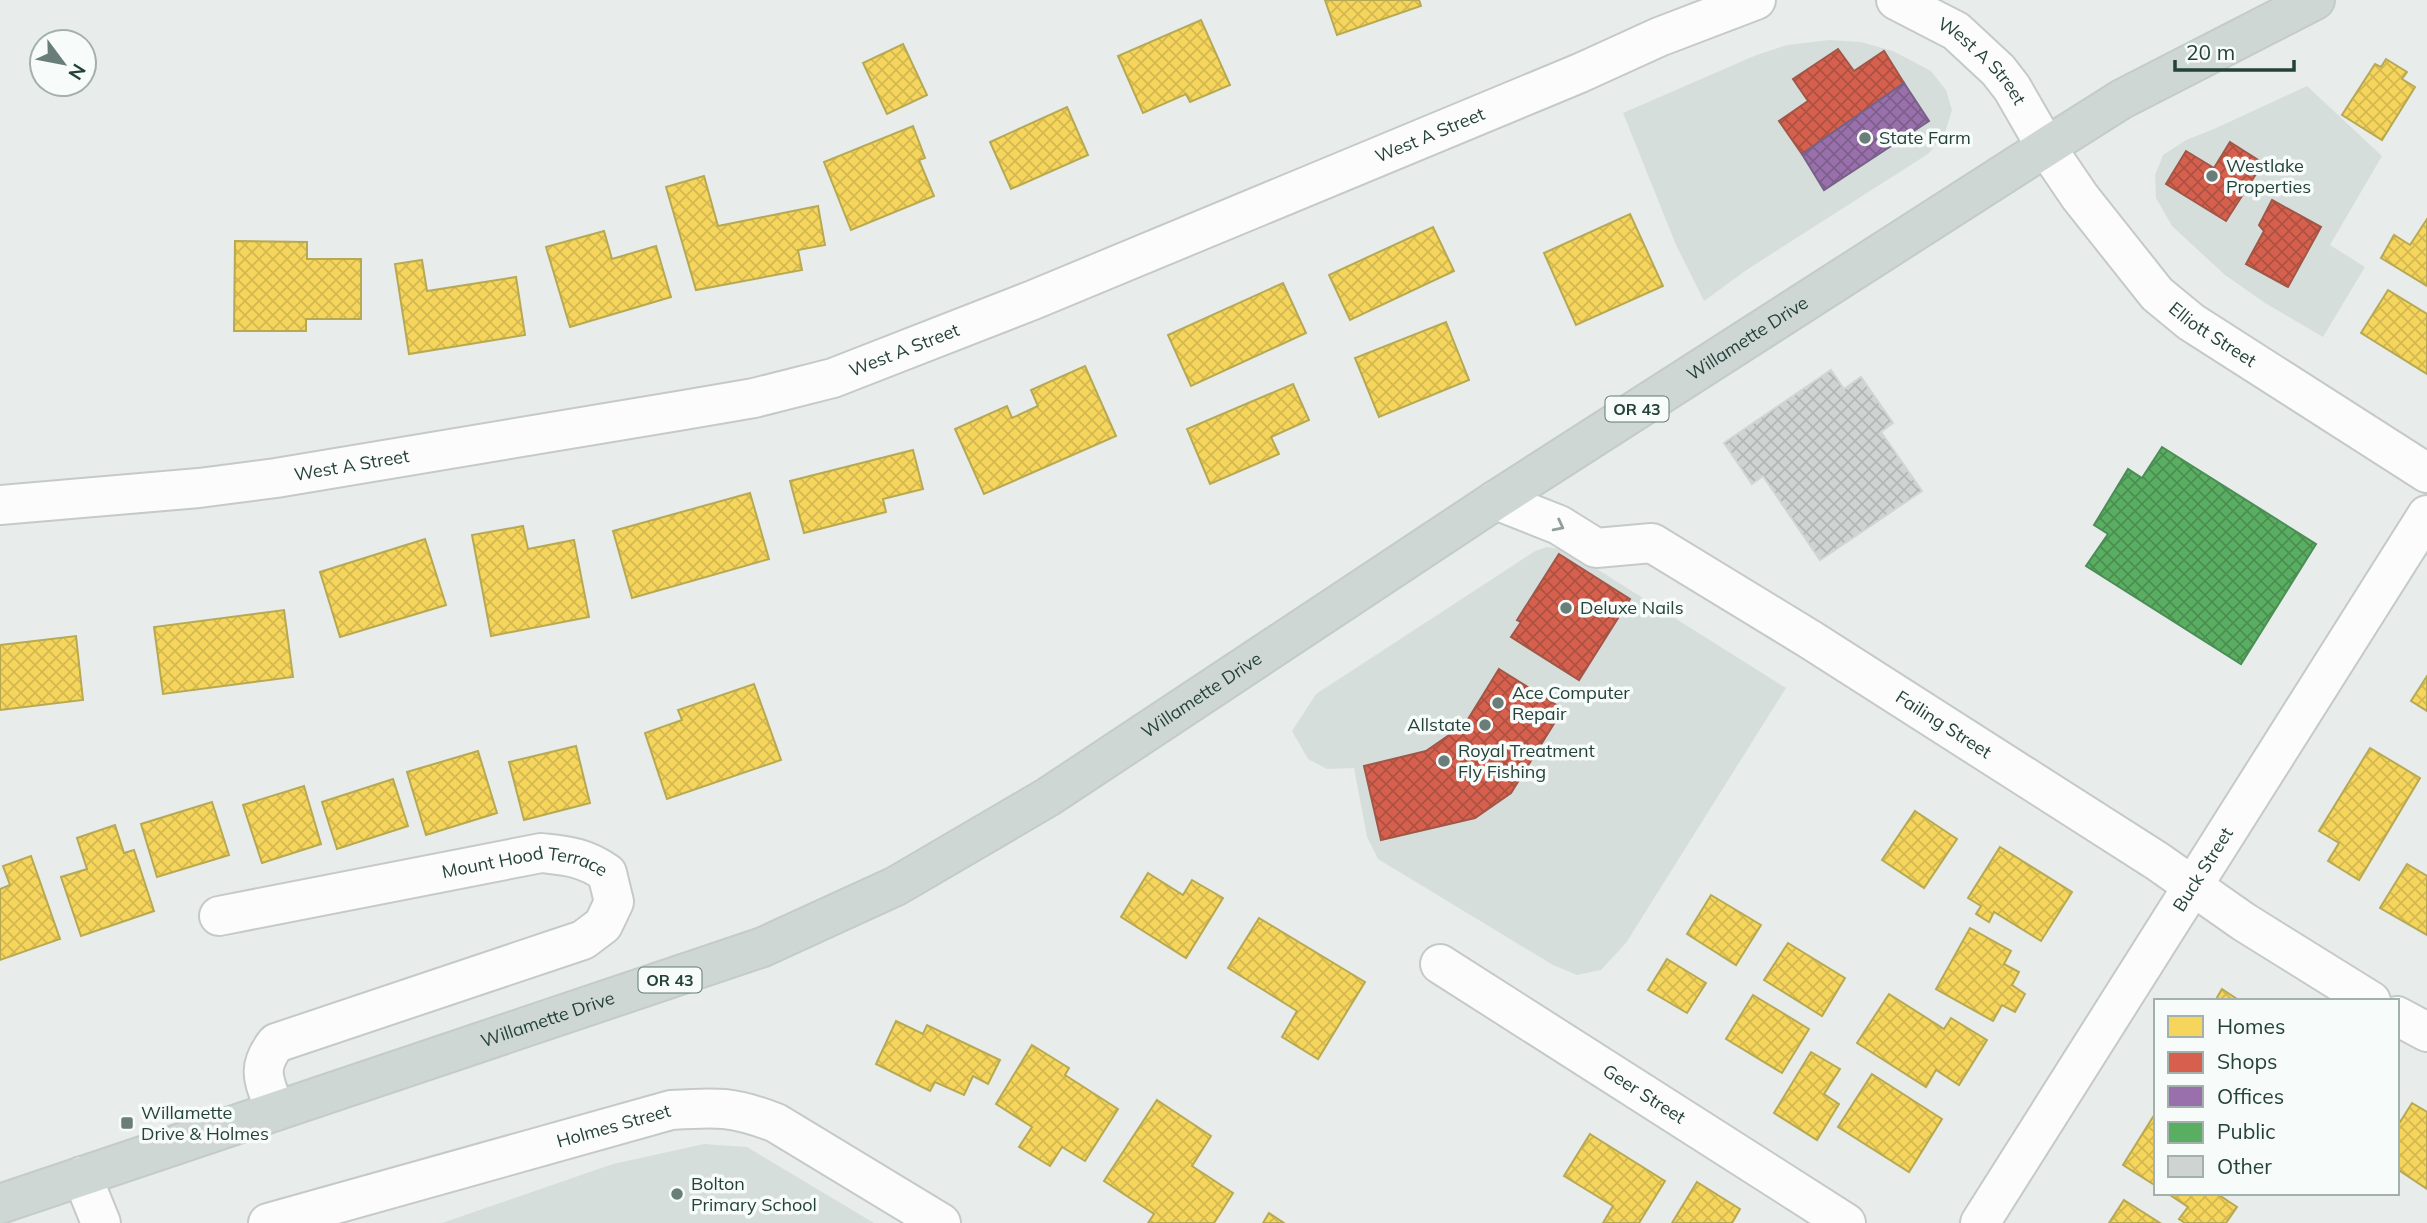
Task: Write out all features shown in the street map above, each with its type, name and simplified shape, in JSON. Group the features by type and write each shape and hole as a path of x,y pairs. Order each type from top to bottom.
{"main road":[{"name":"Willamette Drive","path":"0,1204 763,947 896,886 1048,797 1496,500 2122,99 2315,0"}],"street":[{"name":"West A Street","path":"0,505 199,488 276,478 754,398 833,378 1033,300 1580,73 1659,37 1756,0"},
{"name":"West A Street","path":"1896,0 1956,31 1986,57 2012,88 2046,147"},
{"name":"Elliott Street","path":"2046,147 2080,197 2157,294 2191,322 2254,364 2427,473"},
{"name":"Failing Street","path":"1496,500 1559,525 1596,548 1652,544 1811,640 2194,886 2244,922 2368,999"},
{"name":"Buck Street","path":"1980,1223 2427,515"},
{"name":"Mount Hood Terrace","path":"219,916 541,853 576,857 607,873 614,902 603,925 583,940 276,1043 265,1057 263,1074 275,1111"},
{"name":"Geer Street","path":"1440,964 1846,1223"},
{"path":"2399,1017 2427,1032"},
{"name":"Holmes Street","path":"268,1223 671,1110 720,1107 746,1111 776,1123 942,1223"},
{"path":"82,1176 101,1223"}],"shaded area":[{"path":"1829,40 1861,42 1893,51 1931,71 1946,90 1952,110 1944,136 1928,154 1748,269 1704,301 1676,245 1623,113 1754,56 1787,45"},
{"path":"2307,86 2382,156 2330,245 2365,267 2323,337 2265,303 2225,275 2172,226 2156,198 2155,175 2163,155 2186,140"},
{"path":"1547,547 1561,549 1581,559 1786,688 1626,943 1601,970 1577,975 1553,965 1378,859 1367,837 1354,768 1327,769 1308,759 1292,731 1316,694 1535,551"},
{"name":"Bolton Primary School","path":"704,1144 747,1147 874,1223 442,1223 613,1164"}],"building: Homes":[{"path":"1325,0 1419,0 1421,6 1337,35"},
{"path":"1201,20 1230,85 1190,102 1186,94 1143,113 1118,56"},
{"path":"903,44 927,95 887,114 863,63"},
{"path":"2386,59 2407,72 2402,79 2415,87 2382,140 2342,115 2375,64 2381,67"},
{"path":"1067,107 1088,155 1011,189 990,142"},
{"path":"913,126 925,158 919,160 934,196 851,230 824,162"},
{"path":"704,176 718,226 818,206 825,245 798,250 802,270 696,290 666,187"},
{"path":"1630,214 1663,286 1576,325 1544,253"},
{"path":"2427,219 2427,286 2381,258 2394,235 2410,245"},
{"path":"1433,227 1454,271 1350,320 1329,275"},
{"path":"604,231 612,259 656,246 671,297 570,327 546,247"},
{"path":"235,241 307,242 307,259 361,259 361,319 306,319 306,331 234,331"},
{"path":"422,260 427,291 516,277 525,335 409,354 395,264"},
{"path":"1283,283 1306,333 1191,386 1168,335"},
{"path":"2388,290 2427,314 2427,374 2361,333"},
{"path":"1446,322 1469,380 1379,417 1355,358"},
{"path":"1085,366 1116,436 984,494 955,429 1007,406 1012,418 1038,406 1031,390"},
{"path":"1293,384 1309,420 1271,437 1279,454 1210,484 1187,429"},
{"path":"913,450 923,489 883,499 886,512 804,533 790,481"},
{"path":"750,493 769,559 632,598 613,531"},
{"path":"523,526 528,549 574,540 589,617 491,636 472,535"},
{"path":"425,539 446,605 340,637 320,572"},
{"path":"284,610 293,677 163,694 154,627"},
{"path":"76,636 83,700 0,710 0,645"},
{"path":"2427,676 2427,711 2411,701"},
{"path":"754,684 781,760 667,799 645,733 682,720 678,710"},
{"path":"576,746 590,803 524,820 509,762"},
{"path":"2370,748 2420,778 2359,880 2328,861 2339,843 2319,831"},
{"path":"478,751 497,813 426,835 407,772"},
{"path":"393,779 408,826 337,849 322,802"},
{"path":"304,786 321,844 262,863 243,805"},
{"path":"212,802 229,855 157,877 141,824"},
{"path":"1915,811 1957,839 1924,888 1882,860"},
{"path":"115,825 124,853 134,850 154,911 81,936 61,877 87,869 77,838"},
{"path":"2000,847 2072,892 2041,941 1994,912 1989,922 1976,914 1981,906 1968,898"},
{"path":"31,856 60,939 0,960 0,889 10,885 3,866"},
{"path":"2407,864 2427,876 2427,935 2380,908"},
{"path":"1148,873 1183,895 1192,880 1223,898 1186,958 1121,917"},
{"path":"1711,895 1761,925 1736,965 1687,934"},
{"path":"1259,918 1365,982 1318,1059 1282,1037 1297,1011 1228,968"},
{"path":"1970,928 2011,951 2004,964 2019,972 2012,985 2025,994 2015,1012 2002,1005 1993,1021 1936,989"},
{"path":"1788,943 1845,978 1822,1016 1764,980"},
{"path":"1667,959 1706,983 1687,1013 1648,990"},
{"path":"2222,989 2237,999 2216,999"},
{"path":"1889,994 1944,1029 1951,1018 1987,1040 1959,1085 1936,1070 1926,1087 1857,1043"},
{"path":"1753,995 1809,1029 1782,1073 1726,1039"},
{"path":"896,1021 923,1034 927,1025 1000,1060 988,1084 973,1076 964,1095 935,1082 930,1091 876,1064"},
{"path":"1032,1045 1069,1068 1065,1075 1118,1109 1085,1161 1062,1147 1050,1166 1019,1147 1032,1127 996,1104"},
{"path":"1811,1052 1840,1069 1824,1094 1839,1104 1817,1140 1774,1113"},
{"path":"1872,1074 1942,1119 1909,1172 1838,1127"},
{"path":"1157,1100 1211,1136 1192,1166 1233,1193 1214,1223 1148,1223 1154,1214 1104,1181"},
{"path":"2412,1103 2427,1112 2427,1189 2399,1170 2400,1122"},
{"path":"2153,1117 2154,1185 2123,1165"},
{"path":"1590,1134 1665,1181 1639,1223 1603,1223 1613,1206 1564,1176"},
{"path":"1697,1182 1740,1209 1732,1223 1672,1223"},
{"path":"2170,1195 2219,1195 2237,1207 2226,1223 2185,1223 2179,1219 2188,1207"},
{"path":"2124,1200 2160,1223 2109,1223"},
{"path":"1269,1213 1284,1223 1263,1223"}],"building: Shops":[{"path":"1838,49 1854,71 1884,51 1904,83 1802,154 1779,121 1808,101 1793,79"},
{"name":"Westlake Properties","path":"2230,142 2263,163 2226,221 2166,184 2186,151 2214,168"},
{"path":"2272,200 2321,227 2288,287 2246,264 2264,231 2259,225"},
{"path":"1559,554 1630,599 1579,680 1511,637 1521,622 1517,620"},
{"path":"1499,669 1563,709 1511,793 1475,818 1381,840 1364,766 1426,751 1465,724"}],"building: Offices":[{"name":"State Farm","path":"1904,83 1929,121 1824,190 1802,154"}],"building: Public":[{"path":"2162,447 2316,544 2241,664 2086,566 2108,534 2094,525 2128,469 2142,478"}],"building: Other":[{"path":"1831,370 1844,389 1861,377 1893,423 1881,432 1922,491 1820,560 1763,476 1752,484 1724,443"}],"place":[{"name":"State Farm","path":"1865,138"},
{"name":"Westlake Properties","path":"2212,176"},
{"name":"Deluxe Nails","path":"1566,608"},
{"name":"Ace Computer Repair","path":"1498,703"},
{"name":"Allstate","path":"1485,725"},
{"name":"Royal Treatment Fly Fishing","path":"1444,761"},
{"name":"Willamette Drive & Holmes","path":"127,1123"},
{"name":"Bolton Primary School","path":"677,1194"}]}
